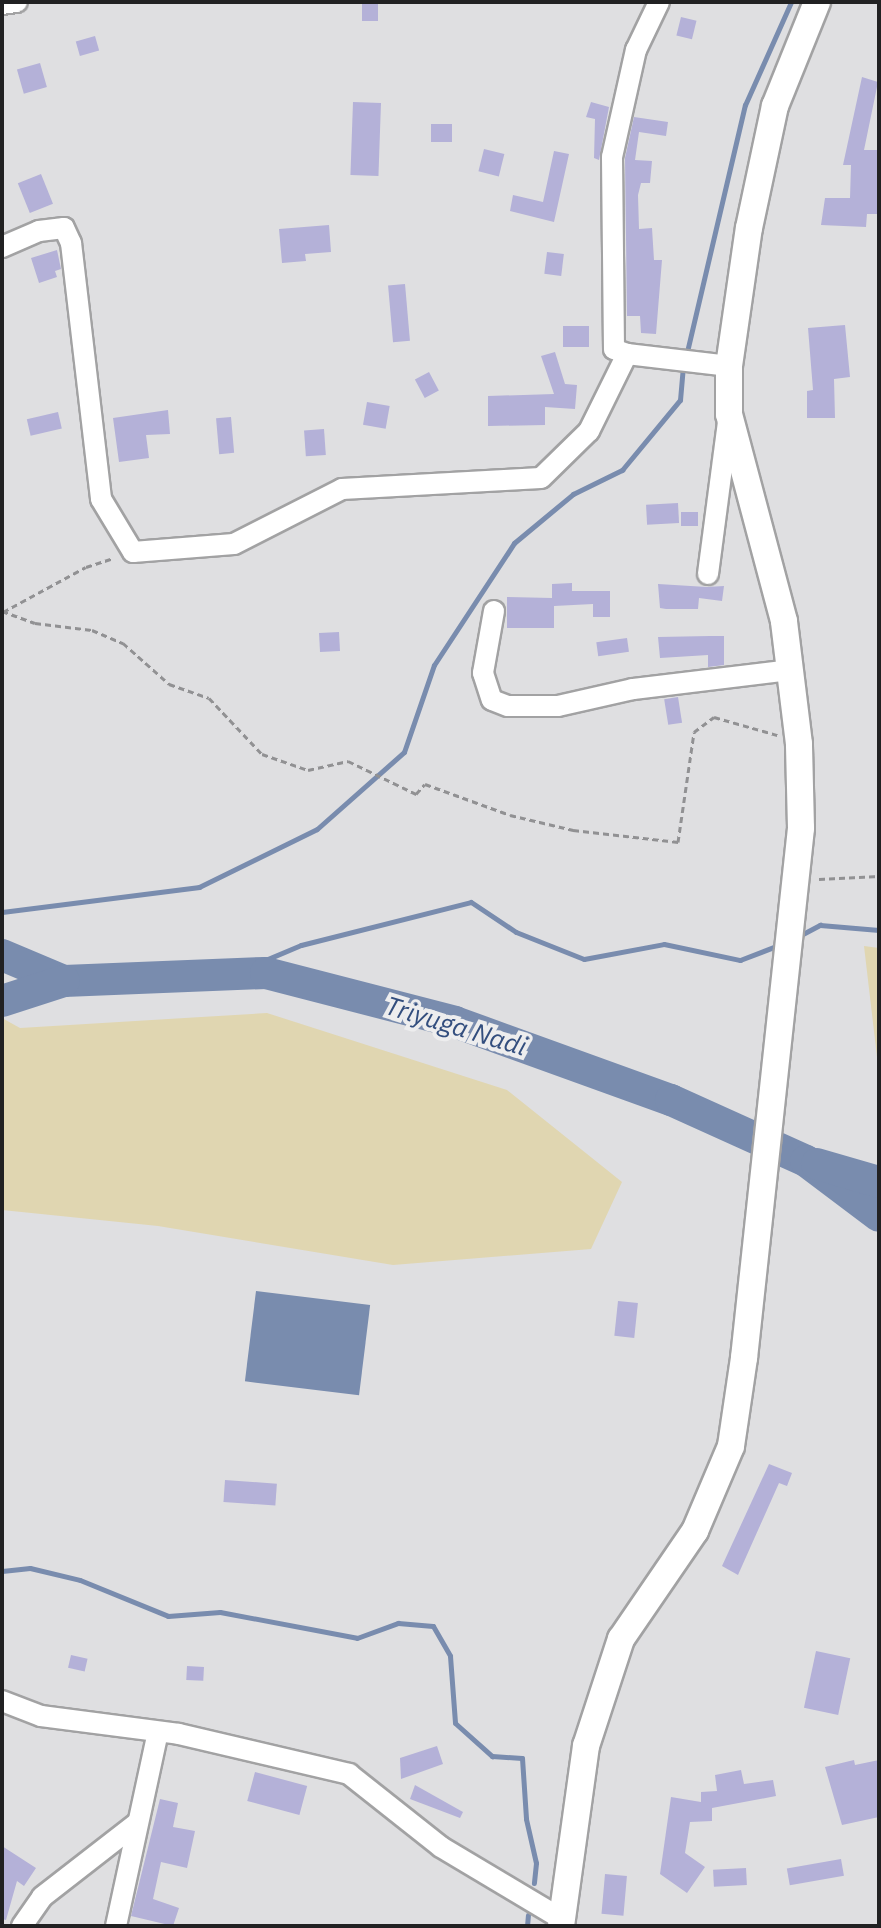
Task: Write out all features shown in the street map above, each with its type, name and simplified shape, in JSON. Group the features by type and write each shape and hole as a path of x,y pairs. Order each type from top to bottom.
{"main road":[{"path":"562,1923 586,1746 621,1639 695,1531 731,1446 795,920 799,744 784,621 729,414 729,366 749,228 775,106 817,2"}],"street":[{"path":"2,4 17,2"},
{"path":"659,2 636,50 612,157 614,349 627,354 729,366"},
{"path":"2,247 39,231 64,228 71,243 101,499 133,552 234,544 342,489 541,478 589,431 627,354"},
{"path":"708,574 729,414"},
{"path":"494,611 483,673 492,700 508,706 558,706 633,689 790,670"},
{"path":"2,1701 41,1716 158,1732 349,1774 441,1847 562,1923"},
{"path":"116,1926 158,1732"},
{"path":"22,1926 42,1897 137,1823"}],"path":[{"path":"2,612 86,567 133,552"},
{"path":"2,612 35,623 92,630 123,643 169,684 209,698 262,754 308,770 348,761 416,794 425,784 510,815 573,830 678,842 694,732 714,717 760,728 799,744"},
{"path":"798,876 879,876"}],"sand":[{"path":"864,946 879,948 879,1074"},
{"path":"267,1013 507,1090 622,1182 591,1249 393,1265 158,1226 2,1210 2,1018 20,1028"}],"water":[{"path":"256,1291 370,1305 359,1395 245,1381"}],"building":[{"path":"362,2 378,2 378,21 362,21"},
{"path":"681,17 697,21 692,39 676,35"},
{"path":"95,36 99,50 80,56 76,42"},
{"path":"40,63 47,87 24,94 17,70"},
{"path":"862,77 878,82 864,150 877,150 879,214 867,214 866,227 821,225 825,198 850,198 851,165 843,165"},
{"path":"353,102 381,103 378,176 350,175"},
{"path":"591,102 609,107 599,160 594,158 595,119 586,117"},
{"path":"634,117 668,122 666,136 639,132 635,160 652,161 650,183 641,183 638,195 639,229 652,228 654,260 662,260 656,334 641,333 640,316 627,316 625,158"},
{"path":"431,124 452,124 452,142 431,142"},
{"path":"484,149 504,154 499,176 478,171"},
{"path":"554,151 569,154 554,222 510,211 513,195 543,202"},
{"path":"41,174 53,204 30,213 18,183"},
{"path":"329,225 331,252 305,254 306,261 282,263 279,229"},
{"path":"57,250 61,269 55,271 57,277 39,283 31,258"},
{"path":"547,252 564,254 561,276 544,274"},
{"path":"405,284 410,341 393,342 388,285"},
{"path":"845,325 850,377 834,379 835,418 807,418 807,391 813,390 808,328"},
{"path":"563,326 589,326 589,347 563,347"},
{"path":"555,352 565,384 577,385 575,409 545,407 545,425 488,426 488,396 554,394 541,356"},
{"path":"429,372 439,391 425,398 415,380"},
{"path":"367,402 390,406 386,429 363,425"},
{"path":"168,410 170,434 146,435 149,458 119,462 113,418"},
{"path":"58,412 62,429 31,436 27,419"},
{"path":"231,417 234,453 219,454 216,418"},
{"path":"324,429 326,455 306,456 304,430"},
{"path":"678,503 679,523 647,525 646,505"},
{"path":"681,512 698,512 698,526 681,526"},
{"path":"572,583 572,591 610,591 610,617 593,617 593,604 554,606 554,628 507,628 507,597 552,598 552,584"},
{"path":"658,584 724,586 722,601 699,598 698,609 660,608"},
{"path":"339,632 340,651 320,652 319,633"},
{"path":"724,636 724,665 708,667 708,655 660,658 658,637"},
{"path":"627,638 629,652 598,656 596,642"},
{"path":"678,697 682,723 668,725 664,699"},
{"path":"618,1301 638,1303 634,1338 614,1336"},
{"path":"769,1464 792,1473 787,1486 779,1483 738,1575 722,1566"},
{"path":"225,1480 277,1484 275,1506 223,1502"},
{"path":"816,1651 850,1658 838,1715 804,1708"},
{"path":"71,1655 88,1659 85,1671 68,1668"},
{"path":"187,1666 204,1667 203,1681 186,1680"},
{"path":"437,1746 443,1764 401,1779 400,1758"},
{"path":"854,1760 855,1765 879,1760 879,1817 842,1825 825,1767"},
{"path":"741,1770 744,1784 773,1780 776,1796 712,1808 712,1821 690,1822 685,1853 705,1867 687,1893 660,1874 671,1797 701,1802 701,1792 717,1791 715,1775"},
{"path":"255,1772 307,1786 299,1815 247,1801"},
{"path":"415,1785 463,1812 460,1818 410,1799"},
{"path":"160,1799 178,1803 173,1827 195,1831 187,1868 161,1862 153,1899 179,1908 173,1926 131,1916"},
{"path":"2,1846 36,1868 24,1886 17,1881 6,1920 2,1919"},
{"path":"841,1859 844,1876 790,1885 787,1869"},
{"path":"746,1868 747,1885 714,1887 713,1870"},
{"path":"605,1874 627,1876 623,1916 602,1914"}],"waterway":[{"path":"686,356 745,105 791,2"},
{"path":"2,912 199,887 317,829 404,752 434,665 514,543 573,494 622,470 680,400 683,365"},
{"path":"230,975 301,945 471,902 516,932 584,959 664,944 740,960 779,945"},
{"path":"799,936 820,925 879,930"},
{"name":"Triyuga Nadi","path":"2,955 64,981 266,973 455,1022 671,1100 806,1161 879,1216"},
{"path":"2,1001 64,981"},
{"path":"817,1164 879,1182"},
{"path":"2,1571 30,1568 80,1580 168,1616 220,1612 357,1638 398,1623 433,1626 450,1656 455,1723 492,1756 522,1758 526,1819 536,1863 534,1883"},
{"path":"527,1926 528,1915"}]}
